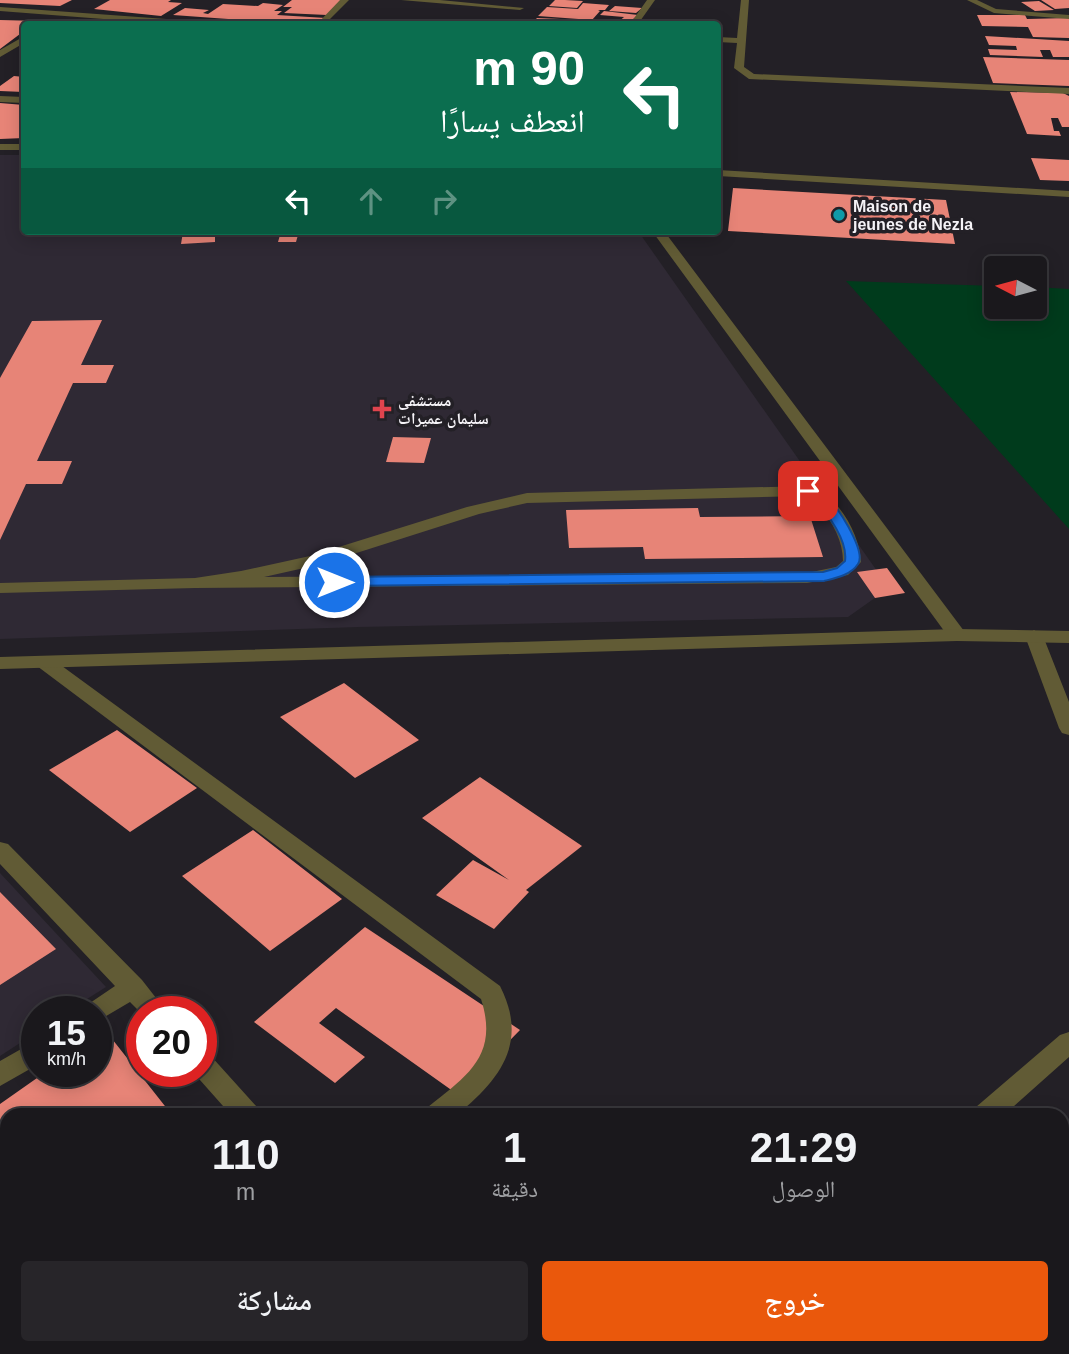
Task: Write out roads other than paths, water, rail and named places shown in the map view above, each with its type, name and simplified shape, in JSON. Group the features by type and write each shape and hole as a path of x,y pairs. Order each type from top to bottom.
{"street":[{"path":"324,21 345,0"},
{"path":"405,0 520,8"},
{"path":"515,16 528,0"},
{"path":"636,21 651,0"},
{"path":"745,0 739,68 743,73 764,79 1069,91"},
{"path":"971,0 994,11 1069,18"},
{"path":"56,21 83,5"},
{"path":"0,9 152,21"},
{"path":"721,40 741,41"},
{"path":"0,42 21,41"},
{"path":"0,54 21,41"},
{"path":"0,99 21,100"},
{"path":"0,148 21,147"},
{"path":"721,173 1069,194"},
{"path":"661,235 957,635"},
{"path":"0,588 195,583 807,578 824,577 842,571 852,562 853,554 846,534 819,496 808,491 527,498 485,505 318,560 195,583"},
{"path":"0,663 957,635 1069,637"},
{"path":"1034,636 1069,728"},
{"path":"44,662 491,993 500,1023 498,1049 481,1078 445,1108"},
{"path":"0,850 140,996"},
{"path":"112,1002 133,988"},
{"path":"993,1108 1069,1042"},
{"path":"0,1075 21,1061"},
{"path":"217,1081 242,1108"}],"place":[{"name":"Maison de jeunes de Nezla","path":"839,215"},
{"name":"مستشفى سليمان عميرات","path":"382,409"}]}
